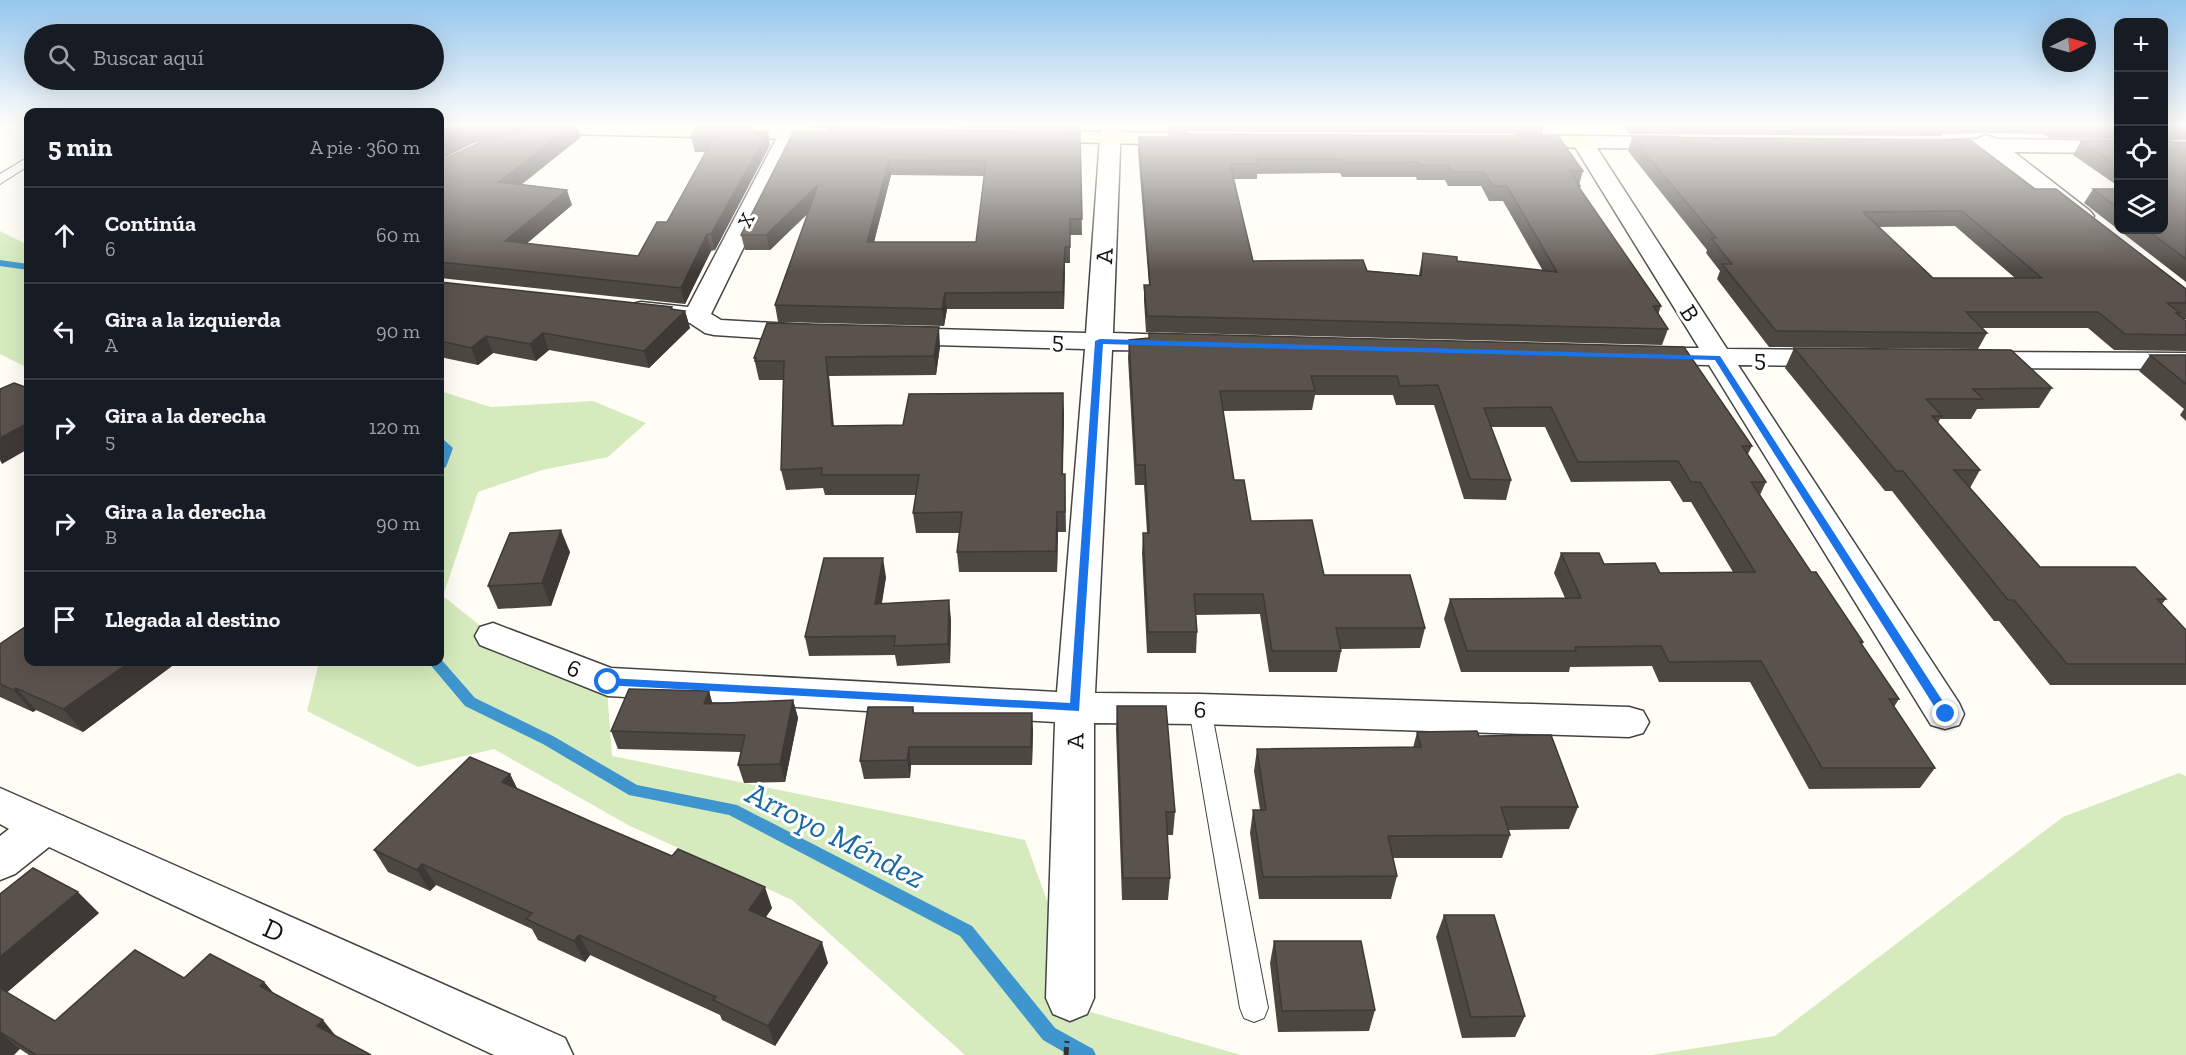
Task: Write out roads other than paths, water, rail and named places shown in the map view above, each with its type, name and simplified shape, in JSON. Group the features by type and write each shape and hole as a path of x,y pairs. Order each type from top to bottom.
{"street":[{"name":"X","path":"698,316 770,173"},
{"name":"A","path":"1070,998 1075,708 1100,341 1108,173"},
{"name":"B","path":"1601,173 1946,714"},
{"path":"2027,173 2103,232"},
{"path":"615,307 698,316 714,327 749,331 831,334"},
{"name":"5","path":"866,335 1194,344"},
{"name":"5","path":"1622,355 1858,359"},
{"path":"1952,359 2186,362"},
{"name":"6","path":"493,636 608,682 1075,708 1200,709 1629,722"},
{"name":"D","path":"0,805 548,1055"},
{"path":"0,861 44,826"}],"lane":[{"path":"1200,709 1254,1008"}],"waterway":[{"name":"Arroyo Méndez","path":"0,263 24,266"},
{"name":"Arroyo Méndez","path":"444,445 447,448 444,456"},
{"name":"Arroyo Méndez","path":"438,666 470,702 548,740 634,791 732,809 966,931 1049,1034 1087,1055"}]}
